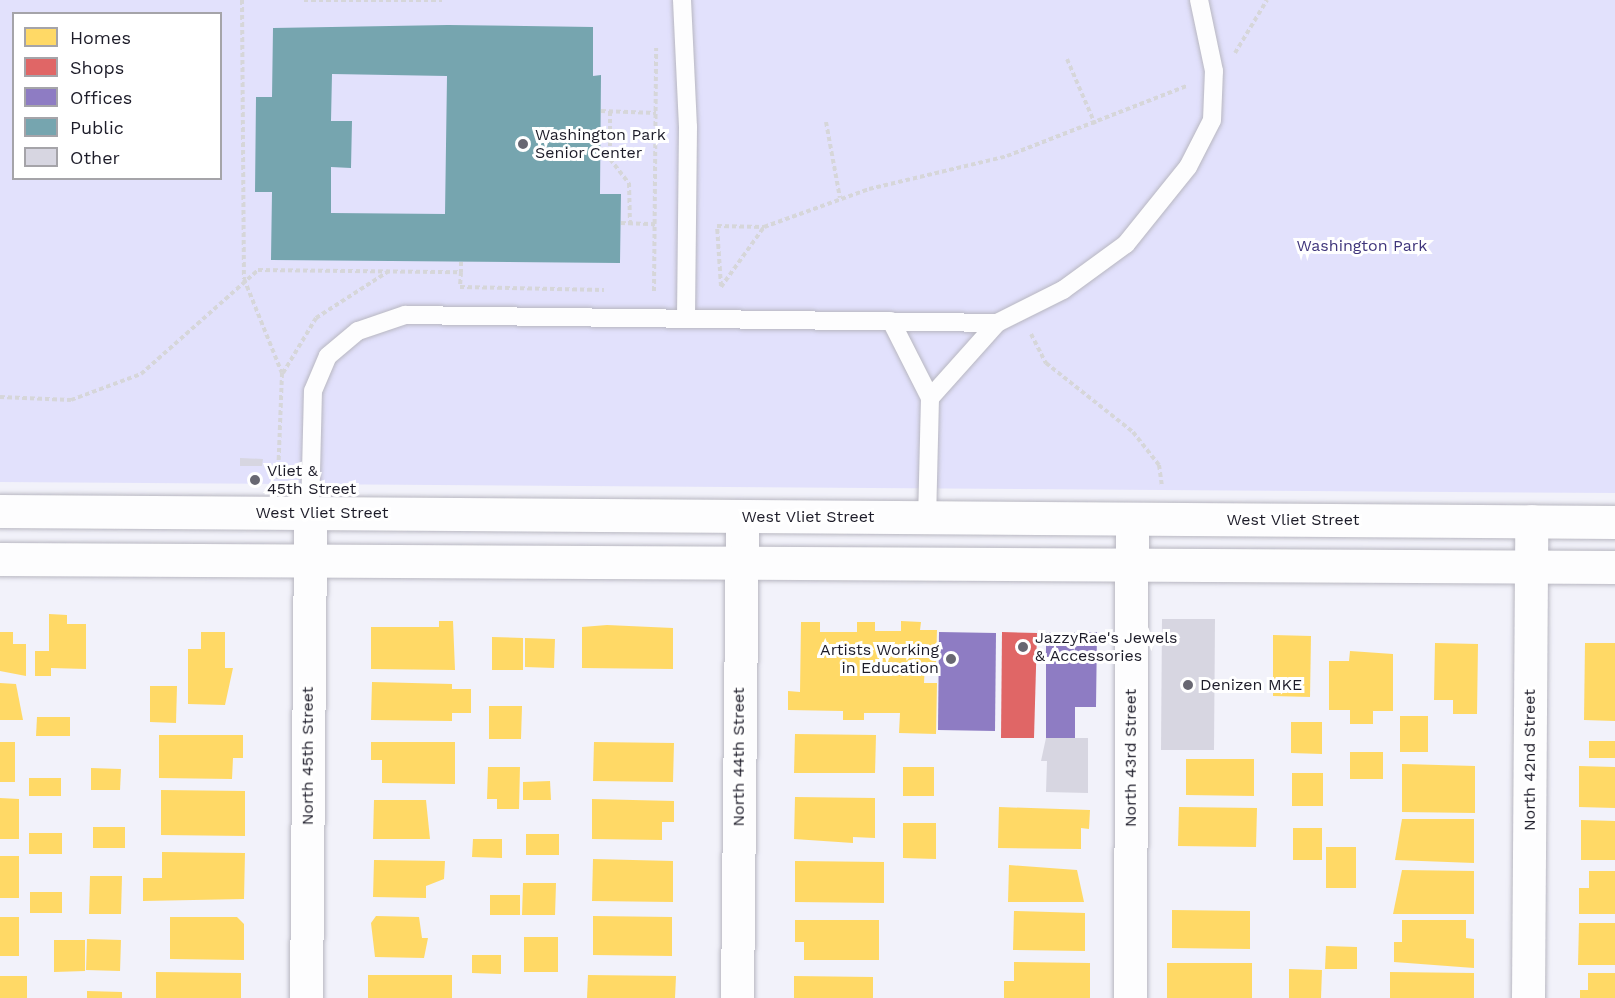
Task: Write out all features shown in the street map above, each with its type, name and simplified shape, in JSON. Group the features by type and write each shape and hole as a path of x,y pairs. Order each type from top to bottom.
{"street":[{"name":"West Vliet Street","path":"0,511 1615,522"},
{"name":"North 45th Street","path":"306,998 310,513"},
{"name":"North 44th Street","path":"737,998 742,516"},
{"name":"North 43rd Street","path":"1130,998 1132,519"},
{"name":"North 42nd Street","path":"1528,998 1531,521"},
{"path":"0,559 1615,567"}],"lane":[{"path":"682,0 686,317"},
{"path":"930,398 997,323 1063,290 1126,244 1188,167 1212,120 1214,71 1199,0"},
{"path":"310,513 313,392 328,357 358,330 405,315 997,323"},
{"path":"891,321 930,398 927,518"}],"path":[{"path":"242,0 244,279 282,374 278,479"},
{"path":"304,0 442,0"},
{"path":"764,227 744,251 721,286 717,226 764,227 840,198 974,167 1095,124 1214,71 1244,45 1267,0"},
{"path":"644,291 656,291 656,34"},
{"path":"1067,59 1095,124"},
{"path":"601,111 656,113"},
{"path":"610,111 610,159 629,183 630,224"},
{"path":"826,122 840,198"},
{"path":"621,224 656,225"},
{"path":"460,262 460,286 610,290"},
{"path":"0,397 71,400 141,374 244,279 258,270 460,272"},
{"path":"282,374 316,318 341,297 391,270"},
{"path":"1020,311 1046,363 1133,432 1159,465 1162,488"}],"green space":[{"name":"Washington Park","path":"0,0 1615,0 1615,493 0,482"}],"building: Homes":[{"path":"49,614 67,615 67,624 86,624 86,669 51,668 51,676 35,676 35,651 49,651"},
{"path":"439,621 453,621 455,670 371,669 371,627 439,627"},
{"path":"901,621 921,622 920,630 937,630 936,663 925,663 924,683 937,683 936,734 899,733 900,713 864,713 864,720 843,720 843,711 788,710 788,691 800,692 801,622 820,622 820,632 857,632 857,622 875,622 875,631 901,631"},
{"path":"607,625 673,628 673,669 582,668 582,627"},
{"path":"0,632 13,632 13,644 26,644 26,676 0,671"},
{"path":"201,632 225,632 225,668 233,668 225,705 188,704 188,649 201,649"},
{"path":"1273,635 1311,636 1310,697 1273,696"},
{"path":"492,637 523,638 523,670 492,670"},
{"path":"525,638 555,639 554,668 525,667"},
{"path":"1435,643 1478,644 1477,714 1453,714 1453,700 1434,700"},
{"path":"1585,643 1615,643 1615,721 1584,720"},
{"path":"1350,651 1393,654 1393,711 1373,711 1373,724 1350,724 1350,710 1329,710 1329,661 1349,661"},
{"path":"372,682 452,684 452,689 471,689 471,713 452,713 452,721 371,720"},
{"path":"0,683 16,684 23,720 0,720"},
{"path":"150,686 177,686 176,723 150,722"},
{"path":"489,706 522,706 521,739 489,739"},
{"path":"1400,716 1428,716 1428,752 1400,752"},
{"path":"37,717 70,717 70,736 36,736"},
{"path":"1291,722 1322,722 1322,754 1291,753"},
{"path":"795,734 876,735 875,773 794,773"},
{"path":"159,735 243,735 243,758 233,758 232,779 159,778"},
{"path":"1589,741 1615,741 1615,758 1589,758"},
{"path":"0,742 15,742 15,782 0,782"},
{"path":"371,742 455,742 455,784 382,783 382,760 371,760"},
{"path":"594,742 674,743 673,782 593,781"},
{"path":"1350,752 1383,752 1383,779 1350,779"},
{"path":"1186,759 1254,759 1254,796 1186,795"},
{"path":"1402,764 1475,766 1475,813 1402,812"},
{"path":"1579,766 1615,767 1615,808 1579,807"},
{"path":"488,767 520,767 519,809 497,809 497,799 487,799"},
{"path":"903,767 934,767 934,796 903,796"},
{"path":"91,768 121,769 120,790 91,790"},
{"path":"1292,773 1323,773 1323,806 1292,806"},
{"path":"29,778 61,778 61,796 29,796"},
{"path":"550,781 551,800 523,800 523,782"},
{"path":"161,790 245,791 245,836 161,835"},
{"path":"795,797 875,798 875,838 853,837 853,843 794,839"},
{"path":"0,798 19,799 19,839 0,839"},
{"path":"592,799 674,801 674,822 662,822 662,840 592,839"},
{"path":"374,800 426,800 430,839 373,839"},
{"path":"999,807 1090,810 1089,829 1081,828 1081,849 998,848"},
{"path":"1179,807 1257,808 1256,847 1178,846"},
{"path":"1402,819 1474,819 1474,863 1395,860"},
{"path":"1581,820 1615,821 1615,860 1581,860"},
{"path":"903,823 936,823 936,859 903,858"},
{"path":"93,827 125,827 125,848 93,848"},
{"path":"1293,828 1322,828 1322,860 1293,860"},
{"path":"29,833 62,833 62,854 29,854"},
{"path":"526,834 559,834 559,855 526,855"},
{"path":"473,839 502,839 502,858 472,857"},
{"path":"1326,847 1356,847 1356,888 1326,888"},
{"path":"162,852 245,853 244,899 143,901 143,878 162,878"},
{"path":"0,856 19,856 19,898 0,898"},
{"path":"593,859 673,861 673,902 592,901"},
{"path":"374,860 445,861 444,879 426,886 426,898 373,897"},
{"path":"795,861 884,862 884,903 795,902"},
{"path":"1009,865 1077,870 1084,902 1008,902"},
{"path":"1402,870 1474,871 1474,914 1393,914"},
{"path":"1589,871 1615,871 1615,914 1579,914 1579,888 1589,888"},
{"path":"90,876 122,876 121,914 89,914"},
{"path":"523,883 556,883 555,915 522,915"},
{"path":"30,892 62,892 62,913 30,913"},
{"path":"490,895 520,895 520,915 490,915"},
{"path":"1172,910 1250,911 1250,949 1172,948"},
{"path":"1014,911 1085,913 1085,951 1013,950"},
{"path":"376,916 419,917 422,938 428,938 424,958 375,957 371,923"},
{"path":"593,916 672,917 672,956 593,955"},
{"path":"0,917 19,917 19,956 0,956"},
{"path":"170,917 237,917 244,924 244,960 170,959"},
{"path":"795,920 879,920 879,960 804,960 804,942 795,942"},
{"path":"1402,920 1466,920 1466,938 1474,939 1474,968 1394,962 1394,942 1402,942"},
{"path":"1579,923 1615,923 1615,965 1578,965"},
{"path":"524,937 558,937 558,972 524,972"},
{"path":"87,939 121,940 120,971 86,970"},
{"path":"54,940 85,940 85,971 54,972"},
{"path":"1326,946 1357,947 1357,969 1325,969"},
{"path":"472,955 501,955 501,974 472,973"},
{"path":"1014,962 1090,963 1090,998 1004,998 1004,981 1014,981"},
{"path":"1167,963 1252,963 1252,998 1167,998"},
{"path":"1289,969 1322,970 1321,998 1289,998"},
{"path":"156,972 241,973 241,998 156,998"},
{"path":"1390,972 1474,973 1474,998 1390,998"},
{"path":"1588,973 1615,973 1615,998 1580,998 1580,990 1588,990"},
{"path":"368,975 452,975 452,998 368,998"},
{"path":"588,975 676,976 675,998 587,998"},
{"path":"0,976 27,976 27,998 0,998"},
{"path":"794,976 873,977 873,998 794,998"},
{"path":"87,991 122,992 122,998 87,998"}],"building: Shops":[{"path":"1002,632 1037,633 1034,738 1001,738"}],"building: Offices":[{"path":"939,632 996,633 995,731 938,730"},
{"path":"1046,632 1097,632 1096,707 1075,707 1075,738 1046,738"}],"building: Public":[{"name":"Washington Park Senior Center","path":"448,25 593,27 593,76 601,75 600,194 621,194 620,263 271,260 272,192 255,192 256,97 272,97 273,28","holes":["332,74 447,76 445,214 331,213 331,167 351,168 352,121 331,121"]}],"building: Other":[{"path":"240,458 263,459 262,466 240,466"},
{"name":"Denizen MKE","path":"1162,619 1215,619 1214,750 1161,750"},
{"path":"1046,738 1088,738 1088,793 1046,792 1047,761 1041,761"}],"place":[{"name":"Washington Park Senior Center","path":"523,144"},
{"name":"Vliet & 45th Street","path":"255,480"},
{"name":"JazzyRae's Jewels & Accessories","path":"1023,647"},
{"name":"Artists Working in Education","path":"951,659"},
{"name":"Denizen MKE","path":"1188,685"}]}
